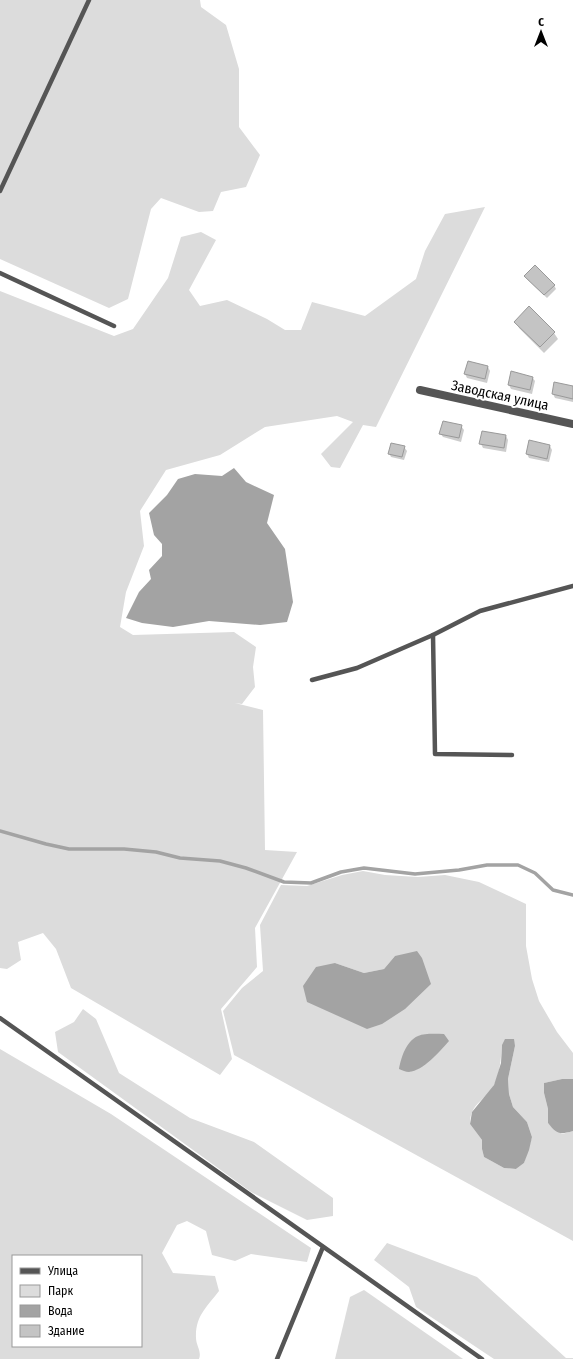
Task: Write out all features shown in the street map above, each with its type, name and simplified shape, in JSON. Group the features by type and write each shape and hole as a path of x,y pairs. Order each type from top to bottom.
{"street":[{"name":"Заводская улица","path":"420,390 573,424"}],"lane":[{"path":"0,191 89,0"},
{"path":"0,273 114,326"},
{"path":"312,680 357,668 433,635 480,611 573,586"},
{"path":"433,635 435,754 512,755"},
{"path":"0,1018 482,1359"},
{"path":"277,1359 323,1247"}],"green space":[{"path":"0,0 200,0 201,7 226,25 239,69 239,127 260,155 246,187 221,192 213,211 199,212 161,198 151,209 128,299 109,308 0,259"},
{"path":"485,207 376,427 363,425 340,468 331,467 321,454 353,422 337,416 265,427 220,455 166,470 140,511 144,546 126,592 120,627 133,635 234,632 256,647 253,667 255,687 242,704 235,703 263,710 265,850 297,852 255,928 257,967 221,1009 232,1059 220,1075 71,988 56,949 43,933 18,942 21,960 7,969 0,968 0,291 114,336 133,329 168,278 181,237 201,232 216,240 189,290 200,306 227,300 267,319 285,330 301,330 312,302 365,316 416,279 425,251 445,214"},
{"path":"363,871 385,875 418,877 445,875 479,882 526,904 526,946 532,979 539,1001 557,1032 573,1053 573,1079 562,1079 544,1083 544,1093 548,1109 548,1123 562,1134 573,1131 573,1241 234,1055 223,1011 242,988 263,971 260,925 281,885 307,886 342,875","holes":["395,956 367,1029 335,963 364,973 384,969","444,1034 428,1062 423,1066 409,1072 418,1036","502,1045 515,1046 508,1079 509,1094 513,1107 527,1122 532,1137 524,1163 516,1169 504,1168 484,1157 482,1140 470,1124 475,1106 494,1085 498,1076"]},
{"path":"83,1009 96,1019 119,1073 190,1118 254,1142 333,1198 333,1216 307,1220 251,1192 58,1052 55,1032 74,1022"},
{"path":"0,1049 111,1114 311,1248 307,1262 251,1254 235,1261 212,1255 206,1231 187,1221 177,1225 162,1253 173,1273 215,1276 219,1291 206,1307 197,1324 196,1341 200,1354 199,1359 0,1359"},
{"path":"387,1243 477,1277 566,1358 573,1359 494,1359 416,1307 409,1287 374,1260"},
{"path":"364,1290 463,1359 335,1359 350,1297"}],"water":[{"path":"234,468 246,482 274,495 267,523 285,549 293,602 287,622 260,625 209,621 173,627 142,623 126,618 139,592 151,579 149,570 162,556 162,544 154,535 149,513 167,495 178,479 195,474 222,476"},
{"path":"417,951 422,958 431,984 405,1009 382,1024 367,1029 307,1002 303,986 316,967 335,963 364,973 384,969 395,956"},
{"path":"424,1034 444,1034 449,1041 436,1055 420,1068 409,1072 399,1069 405,1050 414,1038"},
{"path":"505,1039 514,1039 515,1046 508,1079 509,1094 513,1107 527,1122 532,1137 524,1163 516,1169 504,1168 484,1157 482,1140 470,1124 472,1112 494,1085 501,1063 502,1045"},
{"path":"562,1079 573,1079 573,1131 559,1133 548,1123 548,1109 544,1093 544,1083"}],"building":[{"path":"535,265 555,285 544,295 524,276"},
{"path":"529,306 555,332 540,347 514,322"},
{"path":"468,361 488,366 485,379 464,374"},
{"path":"511,371 533,377 530,390 508,385"},
{"path":"554,382 573,386 573,399 552,394"},
{"path":"443,421 462,425 459,438 439,434"},
{"path":"482,431 506,435 504,448 479,444"},
{"path":"529,440 550,445 547,459 526,454"},
{"path":"391,443 405,446 402,457 388,454"}],"waterway":[{"path":"0,831 69,849 124,849 156,852 180,858 220,861 246,868 284,882 311,883 341,872 364,868 415,874 459,870 487,865 518,865 535,873 553,890 573,895"}]}
